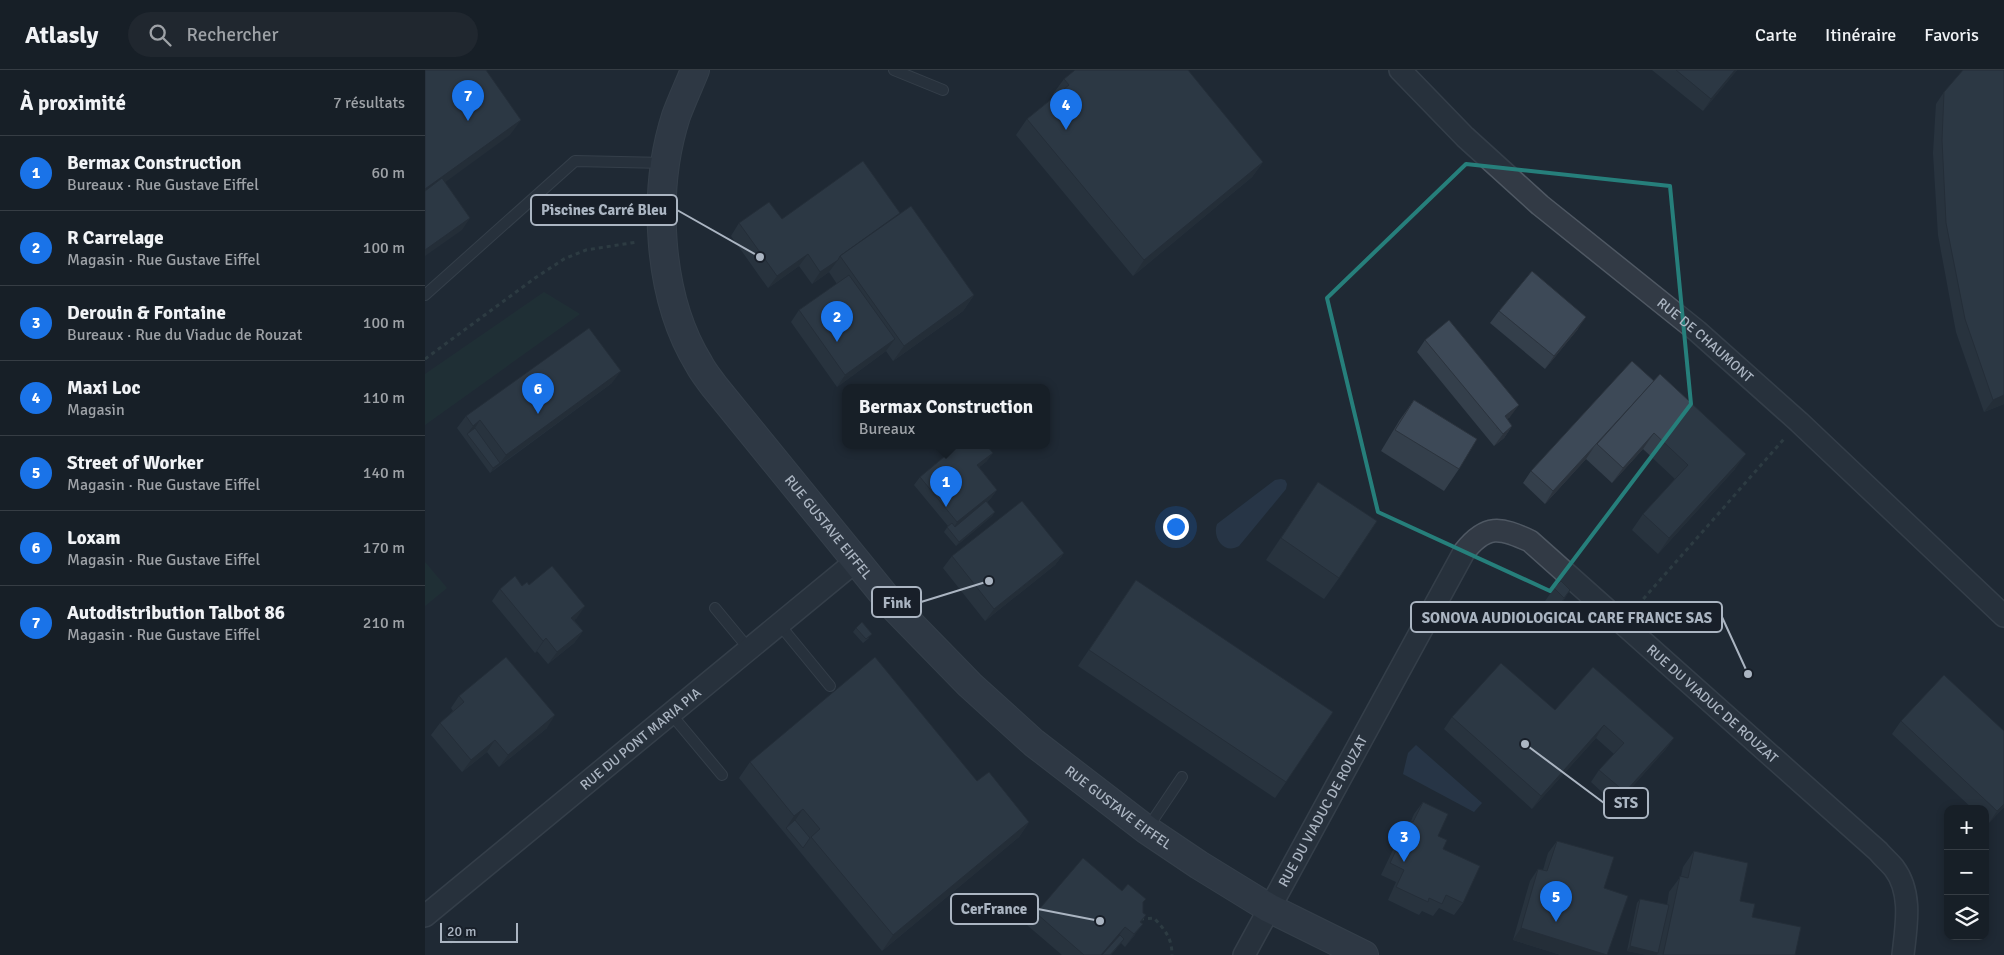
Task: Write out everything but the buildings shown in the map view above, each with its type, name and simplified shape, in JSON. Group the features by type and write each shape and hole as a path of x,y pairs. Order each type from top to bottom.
{"street":[{"name":"RUE GUSTAVE EIFFEL","path":"695,70 676,117 666,163 662,197 662,238 668,279 685,336 699,364 714,386 893,606 980,694 1034,743 1147,830 1216,876 1269,908 1365,955"},
{"name":"RUE DE CHAUMONT","path":"1400,70 1465,136 1539,205 1697,331 1799,422 2004,616"},
{"name":"RUE DU VIADUC DE ROUZAT","path":"1244,955 1464,552 1476,537 1492,530 1511,532 1530,541 1878,851 1895,870 1904,888 1907,912 1903,955"},
{"name":"RUE DU PONT MARIA PIA","path":"425,916 856,561"}],"lane":[{"path":"894,70 943,90"},
{"path":"425,295 575,162 666,163"},
{"path":"715,608 749,649"},
{"path":"779,624 831,686"},
{"path":"671,714 722,775"},
{"path":"1147,830 1182,777"}],"path":[{"path":"425,359 535,278 564,259 586,250 662,238"},
{"path":"1623,622 1799,422"},
{"path":"1135,919 1154,918 1167,932 1172,944 1172,955"}],"highlighted area":[{"path":"1466,164 1670,186 1691,404 1550,591 1378,512 1327,298"}],"green space":[{"path":"544,292 580,314 425,425 425,374"},
{"path":"425,562 447,588 425,606"}],"water":[{"path":"1275,480 1285,480 1287,484 1286,489 1239,546 1229,548 1224,546 1216,534 1217,524"},
{"path":"1416,745 1482,803 1474,812 1403,774 1408,753"}],"place":[{"name":"Autodistribution Talbot 86","path":"468,121"},
{"name":"Maxi Loc","path":"1066,130"},
{"name":"Piscines Carré Bleu","path":"760,257"},
{"name":"R Carrelage","path":"837,342"},
{"name":"Loxam","path":"538,414"},
{"name":"Bermax Construction","path":"946,507"},
{"name":"Fink","path":"989,581"},
{"name":"SONOVA AUDIOLOGICAL CARE FRANCE SAS","path":"1748,674"},
{"name":"STS","path":"1525,744"},
{"name":"Derouin & Fontaine","path":"1404,862"},
{"name":"CerFrance","path":"1100,921"},
{"name":"Street of Worker","path":"1556,922"}]}
